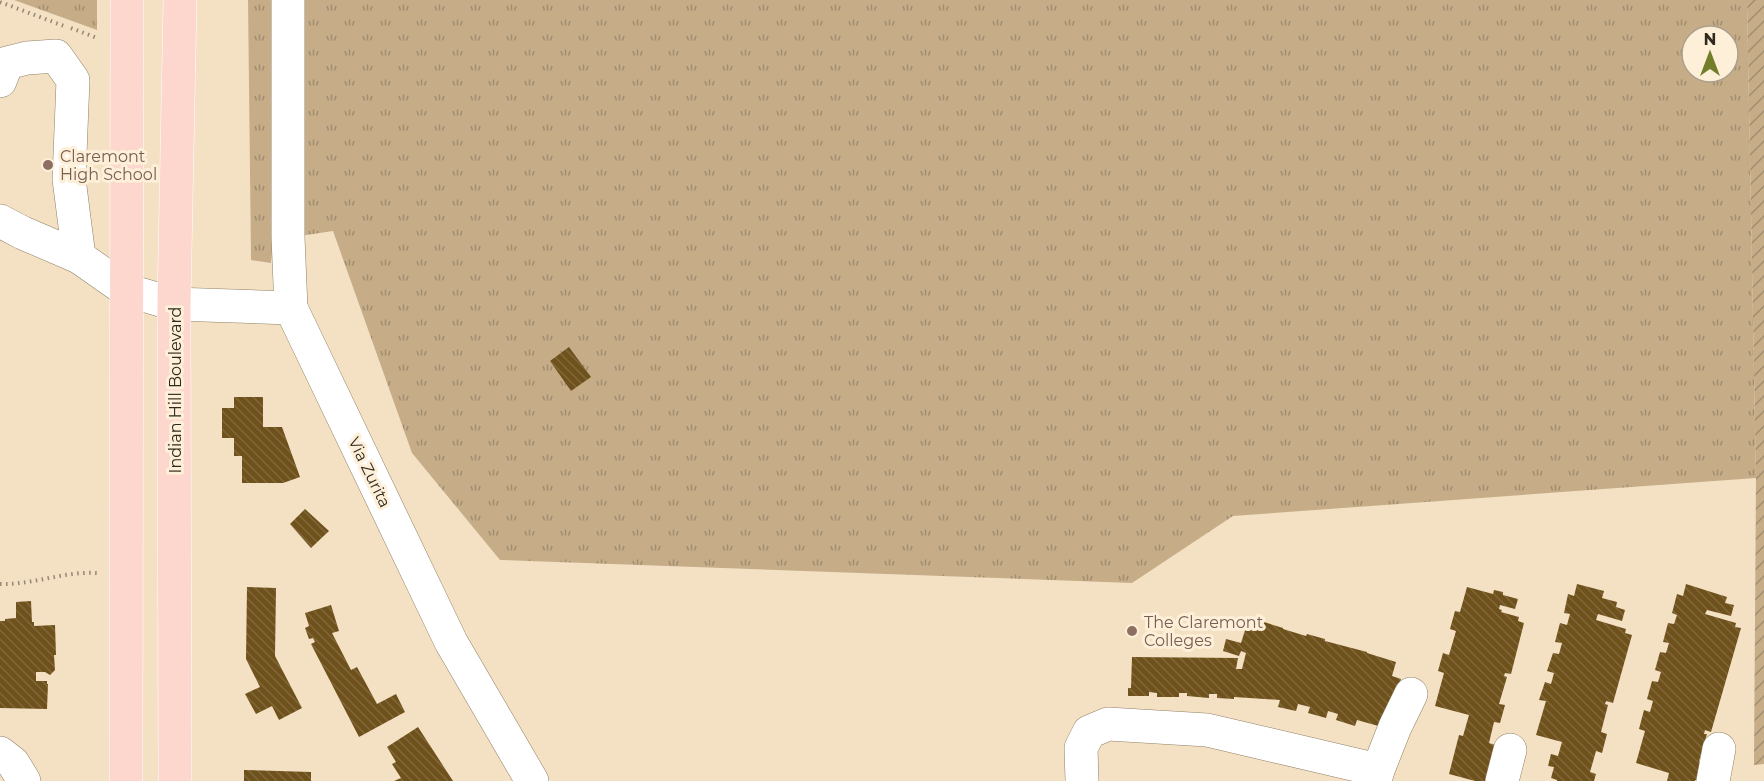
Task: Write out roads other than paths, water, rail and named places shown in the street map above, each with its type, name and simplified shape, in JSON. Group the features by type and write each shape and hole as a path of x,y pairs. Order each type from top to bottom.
{"main road":[{"path":"126,781 127,0"},
{"name":"Indian Hill Boulevard","path":"175,781 174,304 180,0"}],"street":[{"path":"0,222 79,257 126,290 174,304 291,308 288,237 288,0"},
{"path":"0,81 7,63 27,58 56,56 73,80 69,179 79,257"},
{"name":"Via Zurita","path":"291,308 451,642 532,781"},
{"path":"1082,781 1081,748 1089,732 1108,724 1208,730 1376,775 1411,694"},
{"path":"1713,781 1719,749"},
{"path":"1502,781 1510,750"},
{"path":"0,753 13,763 24,781"}],"place":[{"name":"Claremont High School","path":"48,165"},
{"name":"The Claremont Colleges","path":"1132,631"}]}
